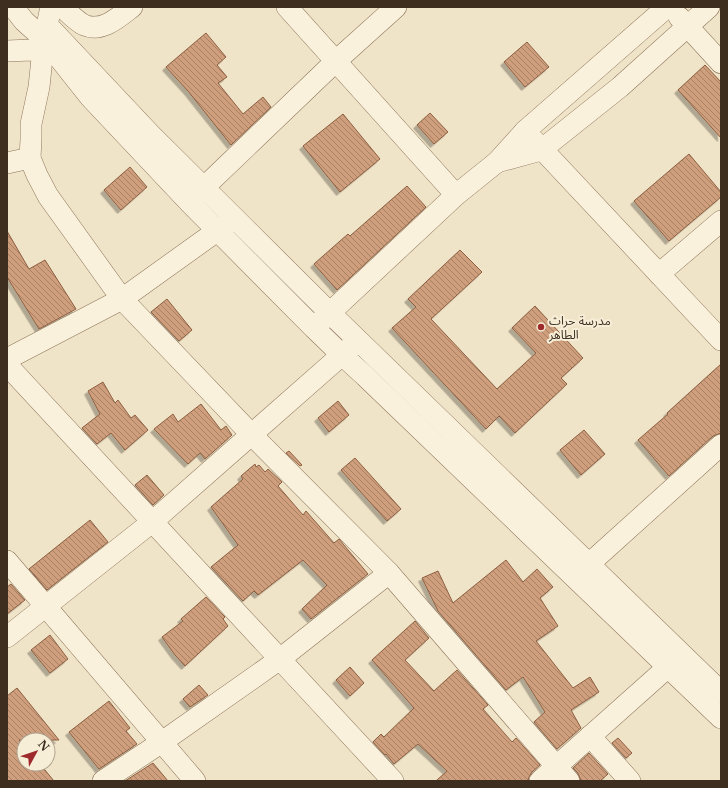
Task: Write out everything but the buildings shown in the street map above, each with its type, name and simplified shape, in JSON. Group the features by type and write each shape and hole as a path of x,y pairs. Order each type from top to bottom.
{"street":[{"path":"13,7 24,21 46,30 90,97 188,202 314,328 365,376 582,570 718,699"},
{"path":"20,7 29,11 46,30 358,340 582,570 668,667 718,699"},
{"path":"62,7 83,24 93,28 104,25 119,17 132,7"},
{"path":"287,7 456,195"},
{"path":"188,202 336,61 396,7"},
{"path":"314,328 456,195 497,162 525,131 669,7 721,63"},
{"path":"497,162 541,150 620,87 709,7"},
{"path":"7,51 32,50 46,30"},
{"path":"46,30 39,87 31,124 30,158 48,196 122,299 251,434 389,573 563,774"},
{"path":"525,131 541,150 721,340"},
{"path":"7,163 30,158"},
{"path":"7,359 122,299 235,217"},
{"path":"659,274 721,221"},
{"path":"7,637 152,522 358,340"},
{"path":"7,366 393,781"},
{"path":"582,570 721,445"},
{"path":"7,561 195,781"},
{"path":"103,781 162,742 280,659 389,573"},
{"path":"540,781 563,774 590,736 668,667"},
{"path":"590,736 630,781"}],"place":[{"name":"مدرسة حراث الطاهر","path":"541,327"}]}
